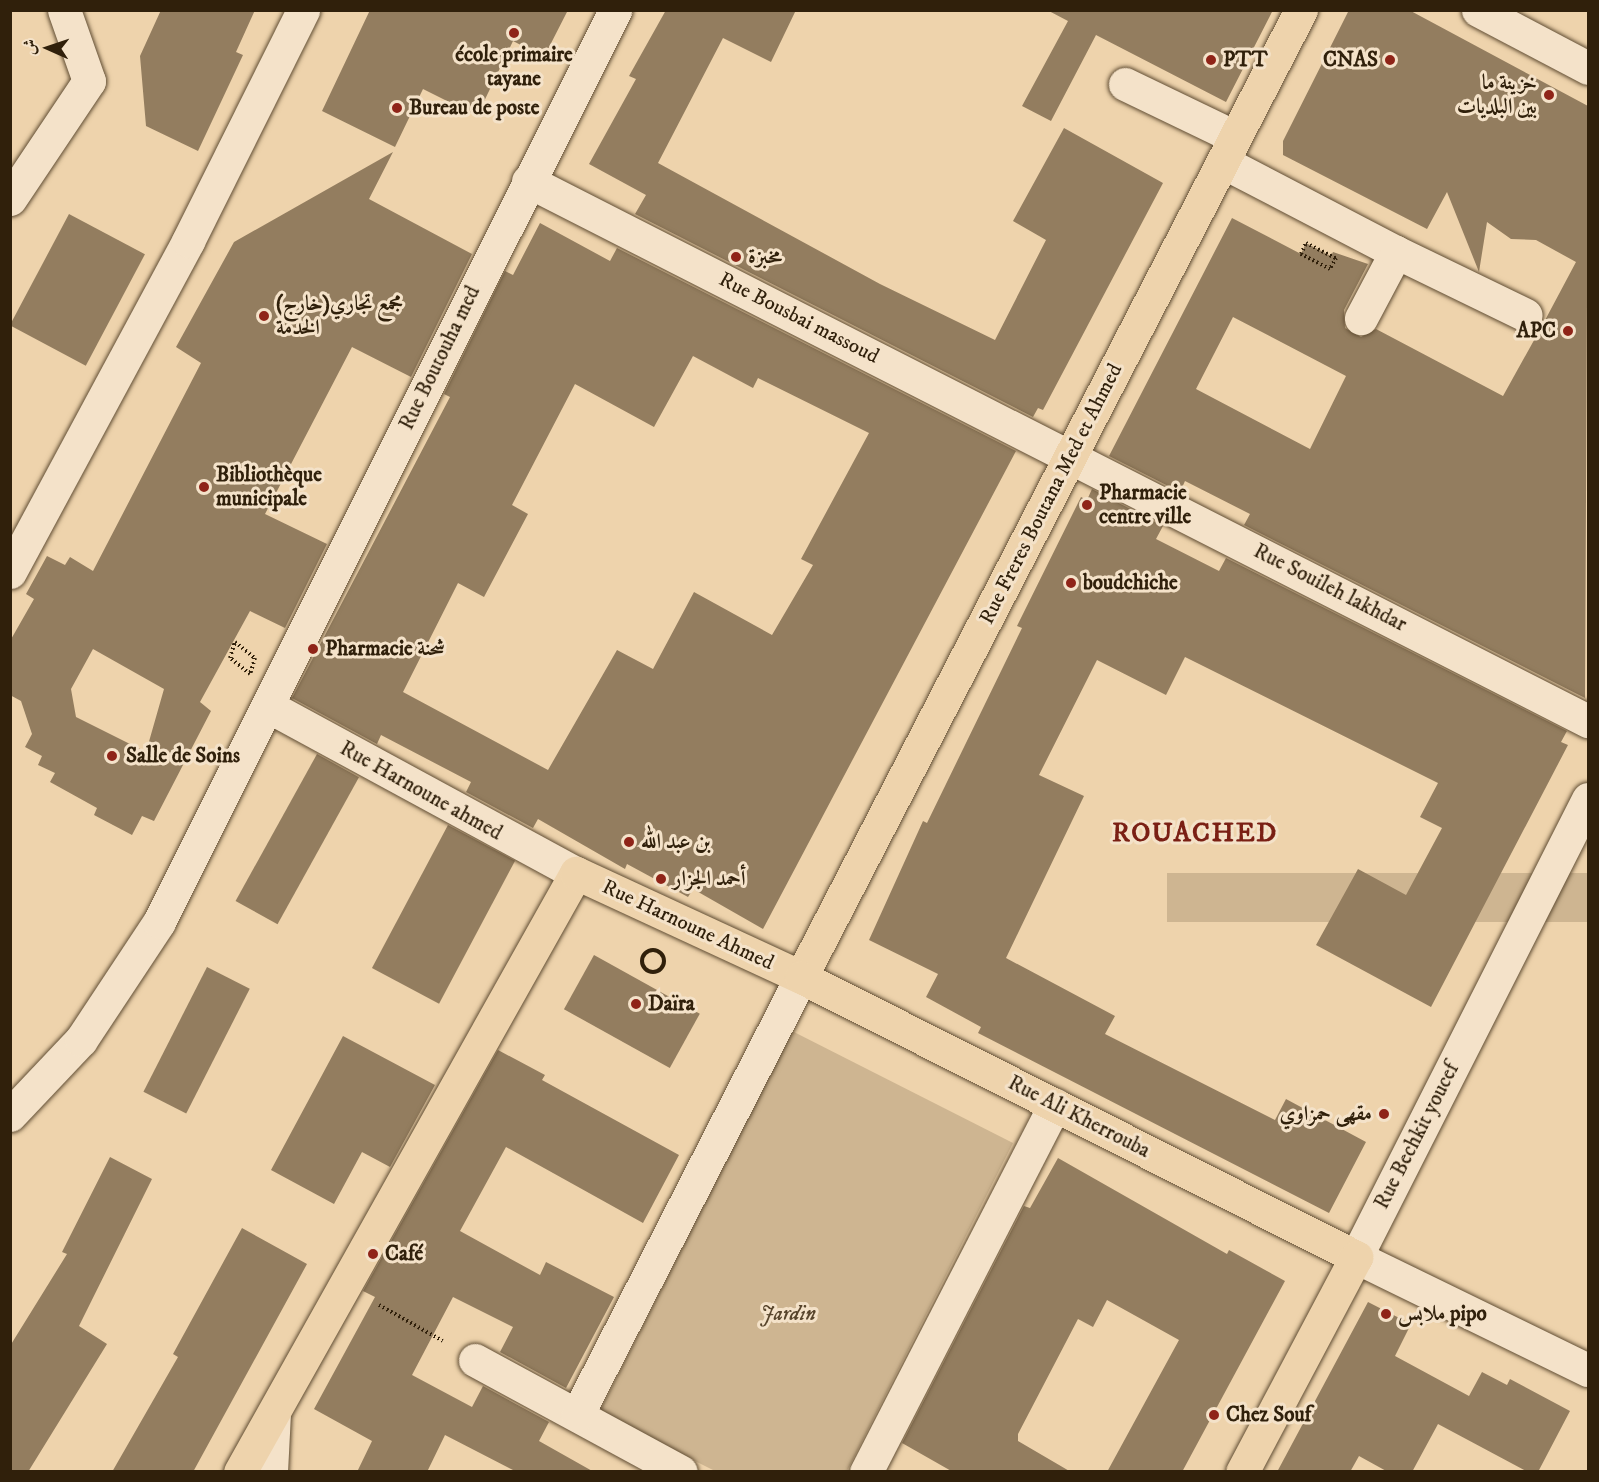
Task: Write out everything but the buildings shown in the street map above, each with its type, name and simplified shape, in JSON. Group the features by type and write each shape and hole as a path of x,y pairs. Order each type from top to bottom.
{"main road":[{"name":"Rue Freres Boutana Med et Ahmed","path":"801,977 1301,10"},
{"name":"Rue Harnoune Ahmed","path":"576,873 801,977"},
{"path":"240,1472 342,1284 576,873"},
{"name":"Rue Ali Kherrouba","path":"801,977 1356,1257"},
{"name":"Rue Bechkit youcef","path":"1242,1472 1356,1257"}],"street":[{"path":"10,198 89,81 64,10"},
{"path":"10,572 183,251 303,10"},
{"name":"Rue Boutouha med","path":"10,1115 81,1040 159,922 615,10"},
{"path":"1478,10 1588,68"},
{"path":"1125,84 1396,252 1526,315"},
{"name":"Rue Bousbai massoud","path":"528,181 1071,455"},
{"path":"1360,318 1396,252"},
{"name":"Rue Souileh lakhdar","path":"1071,455 1588,721"},
{"name":"Rue Harnoune ahmed","path":"268,706 527,850 576,873"},
{"name":"Rue Bechkit youcef","path":"1356,1257 1588,799"},
{"path":"577,1415 801,977"},
{"path":"866,1472 1054,1105"},
{"path":"1356,1257 1588,1370"},
{"path":"475,1360 681,1472"},
{"path":"271,1472 274,1413"}],"path":[{"path":"235,642 255,658 250,674 230,658 235,642"},
{"path":"652,947 665,955 655,974 641,967 652,947"},
{"path":"399,1316 475,1360"}],"green space":[{"path":"1167,873 1588,873 1588,922 1167,922"},
{"name":"Jardin","path":"792,1031 1013,1143 847,1471 715,1471 599,1413"}],"place":[{"name":"école primaire tayane","path":"514,33"},
{"name":"PTT","path":"1211,60"},
{"name":"CNAS","path":"1390,60"},
{"name":"خزينة ما بين البلديات","path":"1549,95"},
{"name":"Bureau de poste","path":"397,108"},
{"name":"مخبزة","path":"736,257"},
{"name":"(مجمع تجاري(خارج الخدمة","path":"264,316"},
{"name":"APC","path":"1568,331"},
{"name":"Bibliothèque municipale","path":"204,487"},
{"name":"Pharmacie centre ville","path":"1087,505"},
{"name":"boudchiche","path":"1071,583"},
{"name":"Pharmacie شحنة","path":"313,649"},
{"name":"Salle de Soins","path":"112,756"},
{"name":"بن عبد الله","path":"629,842"},
{"name":"أحمد الجزار","path":"661,879"},
{"name":"Daïra","path":"636,1004"},
{"name":"مقهى حمزاوي","path":"1384,1114"},
{"name":"Café","path":"373,1254"},
{"name":"ملابس pipo","path":"1386,1314"},
{"name":"Chez Souf","path":"1214,1415"}],"district":[{"name":"ROUACHED","path":"1195,834"}]}
